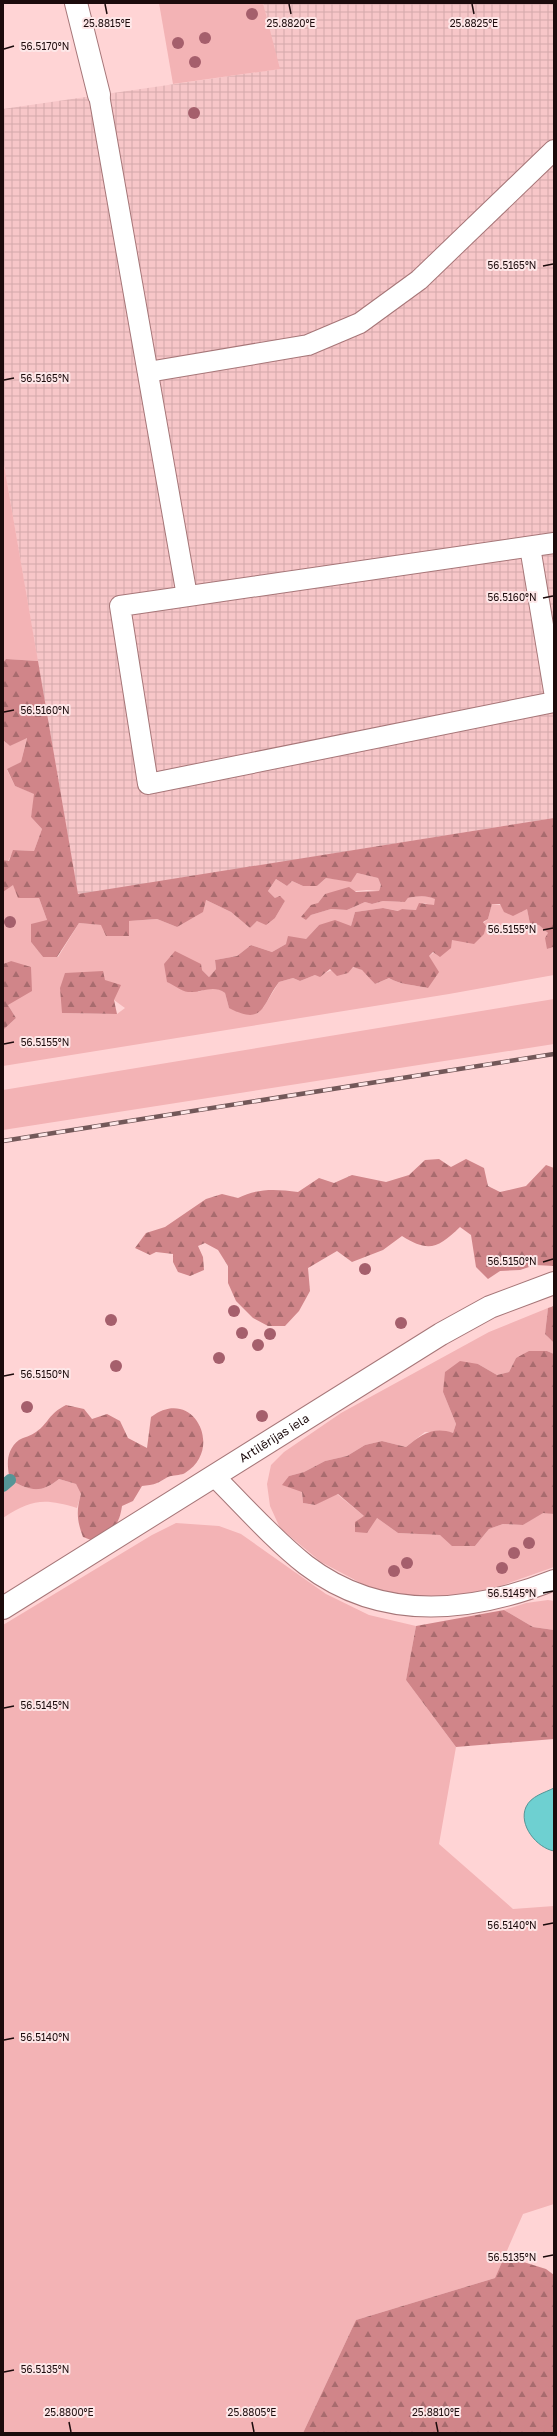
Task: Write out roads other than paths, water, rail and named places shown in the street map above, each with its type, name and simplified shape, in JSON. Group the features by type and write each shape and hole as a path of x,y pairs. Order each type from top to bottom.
{"street":[{"path":"76,3 99,95"},
{"name":"Artilērijas iela","path":"3,1608 442,1334 490,1307 554,1284"}],"lane":[{"path":"99,95 187,596"},
{"path":"148,372 308,345 360,323 419,280 554,150"},
{"path":"554,543 120,606 148,784 554,702"},
{"path":"530,547 554,691"},
{"path":"214,1476 259,1522 306,1564 346,1588 386,1602 414,1607 468,1606 497,1600 554,1580"}],"water":[{"path":"554,1788 554,1851 541,1845 531,1835 527,1828 524,1814 528,1803 531,1800"}],"waterway":[{"path":"3,1486 10,1480"}],"railway":[{"path":"3,1141 554,1054"}]}
